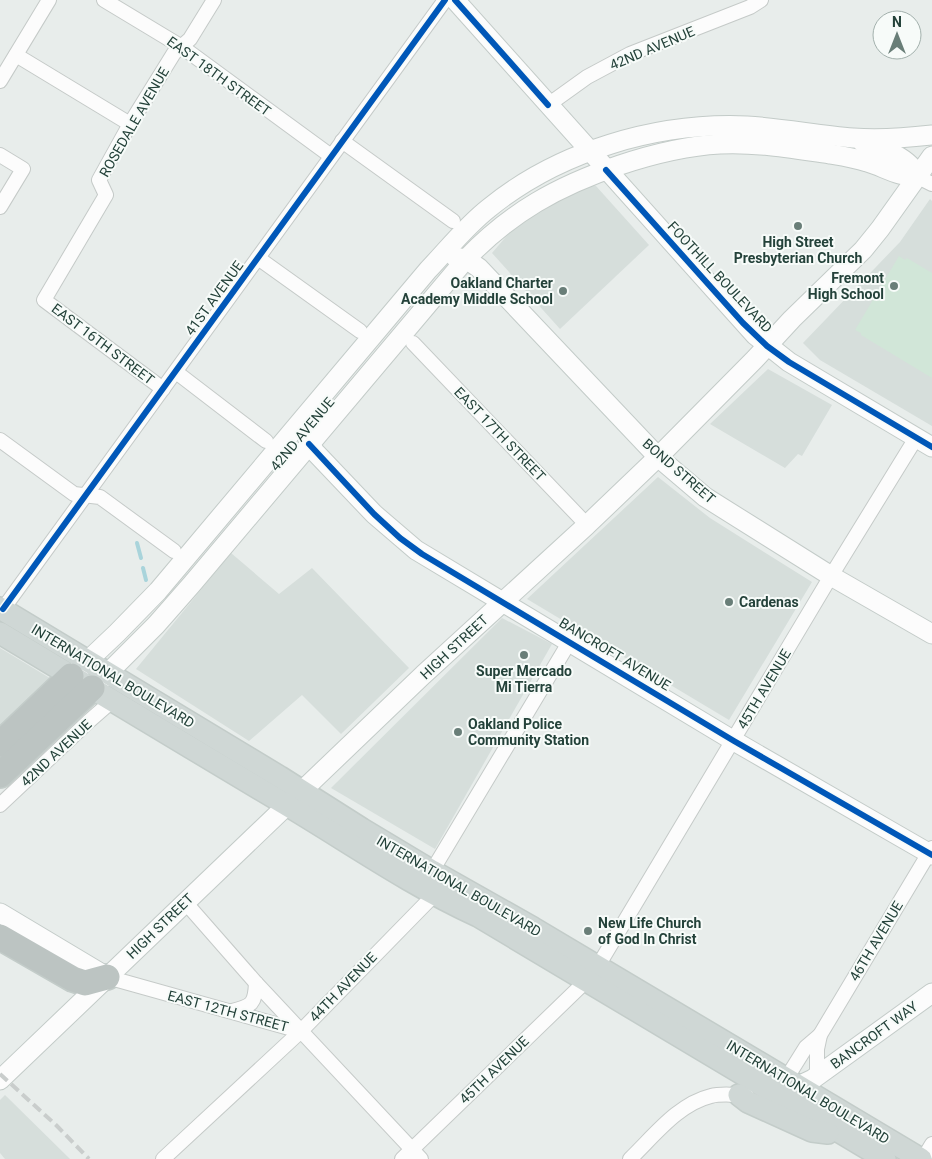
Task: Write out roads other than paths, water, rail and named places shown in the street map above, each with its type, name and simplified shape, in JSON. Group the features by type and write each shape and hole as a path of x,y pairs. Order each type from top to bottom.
{"highway":[{"path":"0,744 90,675"},
{"path":"0,775 90,675"},
{"path":"0,937 73,979 85,982 107,977"}],"main road":[{"name":"FOOTHILL BOULEVARD","path":"455,0 743,323 767,346 798,368 924,443"},
{"name":"42ND AVENUE","path":"90,675 117,634 158,591 428,270 468,226 511,192 553,167 590,152 649,134 696,128 747,126 832,136"},
{"path":"832,136 871,139 932,135"},
{"path":"832,136 872,145 891,153 907,162 925,180"},
{"name":"42ND AVENUE","path":"90,675 174,606 466,259 488,237 524,209 565,186 606,170 676,149 722,144 746,144 849,157 908,177 925,180"},
{"name":"HIGH STREET","path":"0,1080 185,902 502,602 587,526 658,457 792,319 863,250 925,180 932,156"},
{"path":"428,270 436,263 451,257 466,259"},
{"name":"BOND STREET","path":"466,259 479,268 658,457 705,497 832,576 932,634"},
{"path":"309,444 308,430 336,395 344,371"},
{"name":"BANCROFT AVENUE","path":"309,444 362,502 400,538 428,557 734,740 931,852"},
{"name":"INTERNATIONAL BOULEVARD","path":"1,608 90,675 112,701 295,798 362,829 432,871 592,974 786,1086 922,1159"},
{"name":"INTERNATIONAL BOULEVARD","path":"0,633 90,675 295,798 434,895 592,974"},
{"name":"EAST 12TH STREET","path":"0,912 107,977"},
{"name":"BANCROFT WAY","path":"817,1076 932,994"},
{"path":"786,1086 817,1076"},
{"name":"INTERNATIONAL BOULEVARD","path":"786,1086 870,1156"},
{"path":"739,1095 748,1102 812,1131 842,1134"}],"street":[{"path":"0,81 49,0"},
{"name":"EAST 18TH STREET","path":"104,0 182,46 331,156"},
{"name":"ROSEDALE AVENUE","path":"44,300 106,195 99,180 130,124 174,53 190,39 214,0"},
{"name":"41ST AVENUE","path":"1,608 87,496 444,0"},
{"name":"42ND AVENUE","path":"548,105 587,78 630,54 750,7 761,0"},
{"path":"16,55 130,124"},
{"path":"342,141 453,221"},
{"path":"0,155 23,169 0,206"},
{"path":"258,258 360,331"},
{"name":"EAST 16TH STREET","path":"44,300 163,389"},
{"name":"EAST 17TH STREET","path":"413,343 587,526"},
{"name":"EAST 16TH STREET","path":"176,372 266,441"},
{"path":"0,440 74,494 100,497 174,551"},
{"name":"45TH AVENUE","path":"411,1156 592,974 832,576 924,443"},
{"path":"432,871 570,641"},
{"name":"42ND AVENUE","path":"0,806 112,701"},
{"name":"46TH AVENUE","path":"786,1086 806,1047 820,1035 931,852"},
{"name":"44TH AVENUE","path":"163,1159 301,1031 434,895"},
{"path":"185,902 301,1031"},
{"name":"EAST 12TH STREET","path":"107,977 301,1031 411,1156"},
{"path":"229,1011 248,1007 255,998 256,983"},
{"name":"46TH AVENUE","path":"817,1076 817,1049 820,1035"},
{"path":"630,1159 679,1112 695,1102 712,1096 739,1095 786,1086"},
{"path":"922,1159 932,1144"}],"waterway":[{"path":"137,543 141,558"},
{"path":"143,568 146,580"}],"railway":[{"path":"0,1074 56,1125 89,1159"}],"place":[{"name":"High Street Presbyterian Church","path":"798,226"},
{"name":"Fremont High School","path":"894,286"},
{"name":"Oakland Charter Academy Middle School","path":"563,291"},
{"name":"Cardenas","path":"729,602"},
{"name":"Super Mercado Mi Tierra","path":"524,655"},
{"name":"Oakland Police Community Station","path":"458,732"},
{"name":"New Life Church of God In Christ","path":"588,931"}]}
